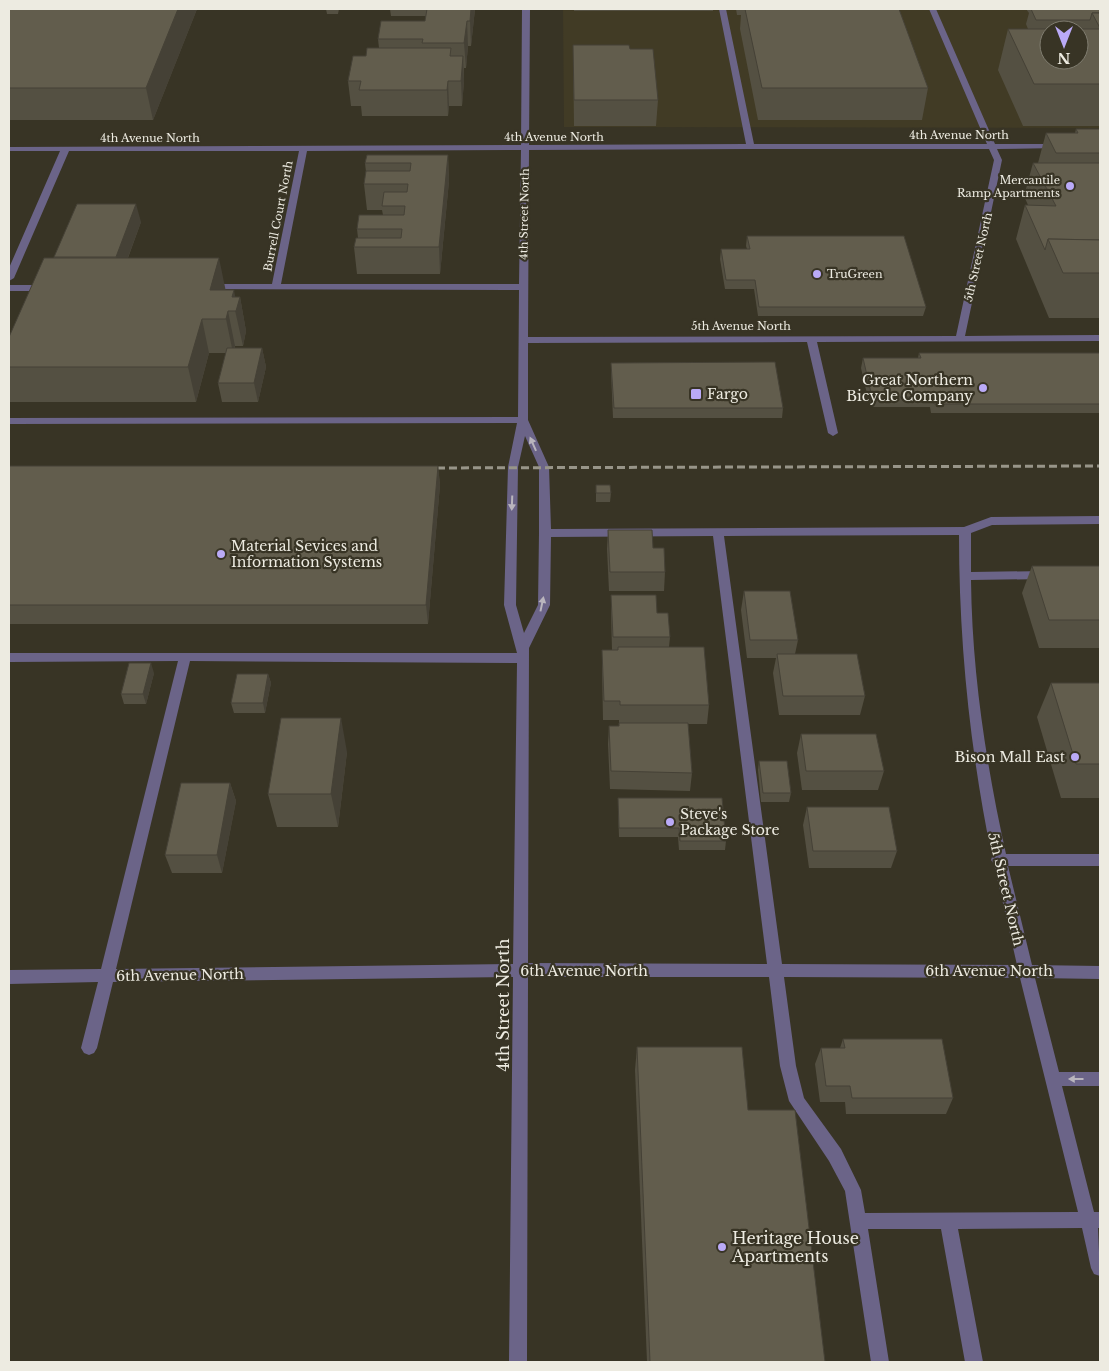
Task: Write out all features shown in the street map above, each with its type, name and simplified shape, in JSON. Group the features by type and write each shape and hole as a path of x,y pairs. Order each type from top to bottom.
{"street":[{"name":"4th Street North","path":"518,1362 523,653 510,605 513,467 523,420 522,340 526,9"},
{"path":"722,9 751,148"},
{"name":"5th Street North","path":"933,9 998,160 998,169 960,338"},
{"name":"4th Avenue North","path":"9,149 1065,146"},
{"name":"Burrell Court North","path":"276,287 303,149"},
{"path":"9,278 65,150"},
{"path":"196,287 523,287"},
{"path":"9,288 58,288"},
{"name":"5th Avenue North","path":"522,340 1100,338"},
{"path":"811,339 833,433"},
{"name":"4th Street North","path":"523,420 544,467 545,533 544,605 523,653"},
{"path":"9,421 523,420"},
{"path":"545,533 965,532 991,521 1100,520"},
{"path":"718,532 788,1066 796,1101 835,1155 853,1190 880,1362"},
{"name":"5th Street North","path":"965,532 964,576 969,681 979,758 998,860 1025,971 1052,1079 1094,1220 1100,1268"},
{"path":"964,576 1061,574"},
{"path":"9,657 523,653"},
{"path":"89,1048 186,656"},
{"path":"998,860 1100,860"},
{"name":"6th Avenue North","path":"9,977 520,970 1100,972"},
{"path":"1052,1079 1100,1079"},
{"path":"858,1221 1094,1220"},
{"path":"948,1221 974,1362"}],"shaded area":[{"path":"563,9 1100,9 1100,128 564,127"}],"building":[{"path":"9,9 178,9 146,88 9,88"},
{"path":"427,9 471,9 464,43 422,43 423,39 378,39 381,21 425,21"},
{"path":"745,9 899,9 928,88 762,88"},
{"path":"1031,9 1100,9 1100,13 1092,13 1090,20 1036,20"},
{"path":"1092,13 1100,13 1100,28"},
{"path":"1008,29 1039,29 1039,70 1089,70 1089,29 1100,29 1100,84 1034,84"},
{"path":"573,45 629,45 630,49 653,49 658,100 574,100"},
{"path":"367,48 451,48 450,56 463,56 461,81 448,81 447,90 359,90 361,81 348,81 353,56 366,56"},
{"path":"1076,129 1100,129 1100,153 1056,153 1046,133 1078,133"},
{"path":"367,155 448,155 439,247 354,247 356,238 401,238 402,229 357,229 359,215 404,215 405,206 382,206 384,192 407,192 408,184 364,184 366,171 410,171 411,163 365,163"},
{"path":"1033,163 1100,163 1100,240 1048,239 1045,250 1025,205 1056,206"},
{"path":"77,204 136,204 116,257 54,257"},
{"name":"TruGreen","path":"747,236 904,236 926,307 759,307 755,280 726,280 721,249 750,249"},
{"path":"1048,239 1100,240 1100,273 1063,273"},
{"path":"44,258 219,258 210,290 234,290 232,297 240,297 236,311 228,311 226,319 202,319 188,367 9,367 9,337"},
{"path":"227,348 262,348 254,383 218,383"},
{"name":"Great Northern Bicycle Company","path":"919,353 1100,353 1100,404 934,404 932,397 872,397 863,358 921,358"},
{"name":"Fargo","path":"775,362 783,408 614,408 611,363"},
{"name":"Material Sevices and Information Systems","path":"9,466 438,466 426,605 9,605"},
{"path":"596,485 610,485 611,493 596,493"},
{"path":"608,530 652,530 653,548 664,548 665,572 610,572"},
{"path":"1032,566 1100,566 1100,620 1049,620"},
{"path":"744,591 790,591 798,640 750,640"},
{"path":"611,595 656,595 657,613 668,613 670,637 613,637"},
{"path":"618,647 704,647 709,705 620,705 620,701 604,701 602,650 618,650"},
{"path":"777,654 857,654 865,696 783,696"},
{"path":"129,663 151,663 143,694 121,694"},
{"path":"237,674 268,674 263,703 231,703"},
{"path":"1051,683 1100,683 1100,764 1076,764"},
{"path":"281,718 341,718 331,794 268,794"},
{"path":"619,723 688,723 692,773 611,771 609,726 619,726"},
{"path":"801,734 876,734 884,771 806,771"},
{"path":"759,761 787,761 791,793 763,793"},
{"path":"181,783 230,783 217,855 165,855"},
{"name":"Steve's Package Store","path":"618,798 722,798 726,841 680,841 679,828 619,828"},
{"path":"807,807 889,807 897,851 813,851"},
{"path":"843,1039 942,1039 953,1098 852,1098 850,1086 826,1086 821,1048 845,1048"},
{"name":"Heritage House Apartments","path":"637,1047 742,1047 748,1110 795,1110 825,1362 650,1362"}],"railway":[{"path":"425,468 1100,466"}],"place":[{"name":"Mercantile Ramp Apartments","path":"1070,186"},
{"name":"TruGreen","path":"817,274"},
{"name":"Great Northern Bicycle Company","path":"983,388"},
{"name":"Fargo","path":"696,394"},
{"name":"Material Sevices and Information Systems","path":"221,554"},
{"name":"Bison Mall East","path":"1075,757"},
{"name":"Steve's Package Store","path":"670,822"},
{"name":"Heritage House Apartments","path":"722,1247"}]}
